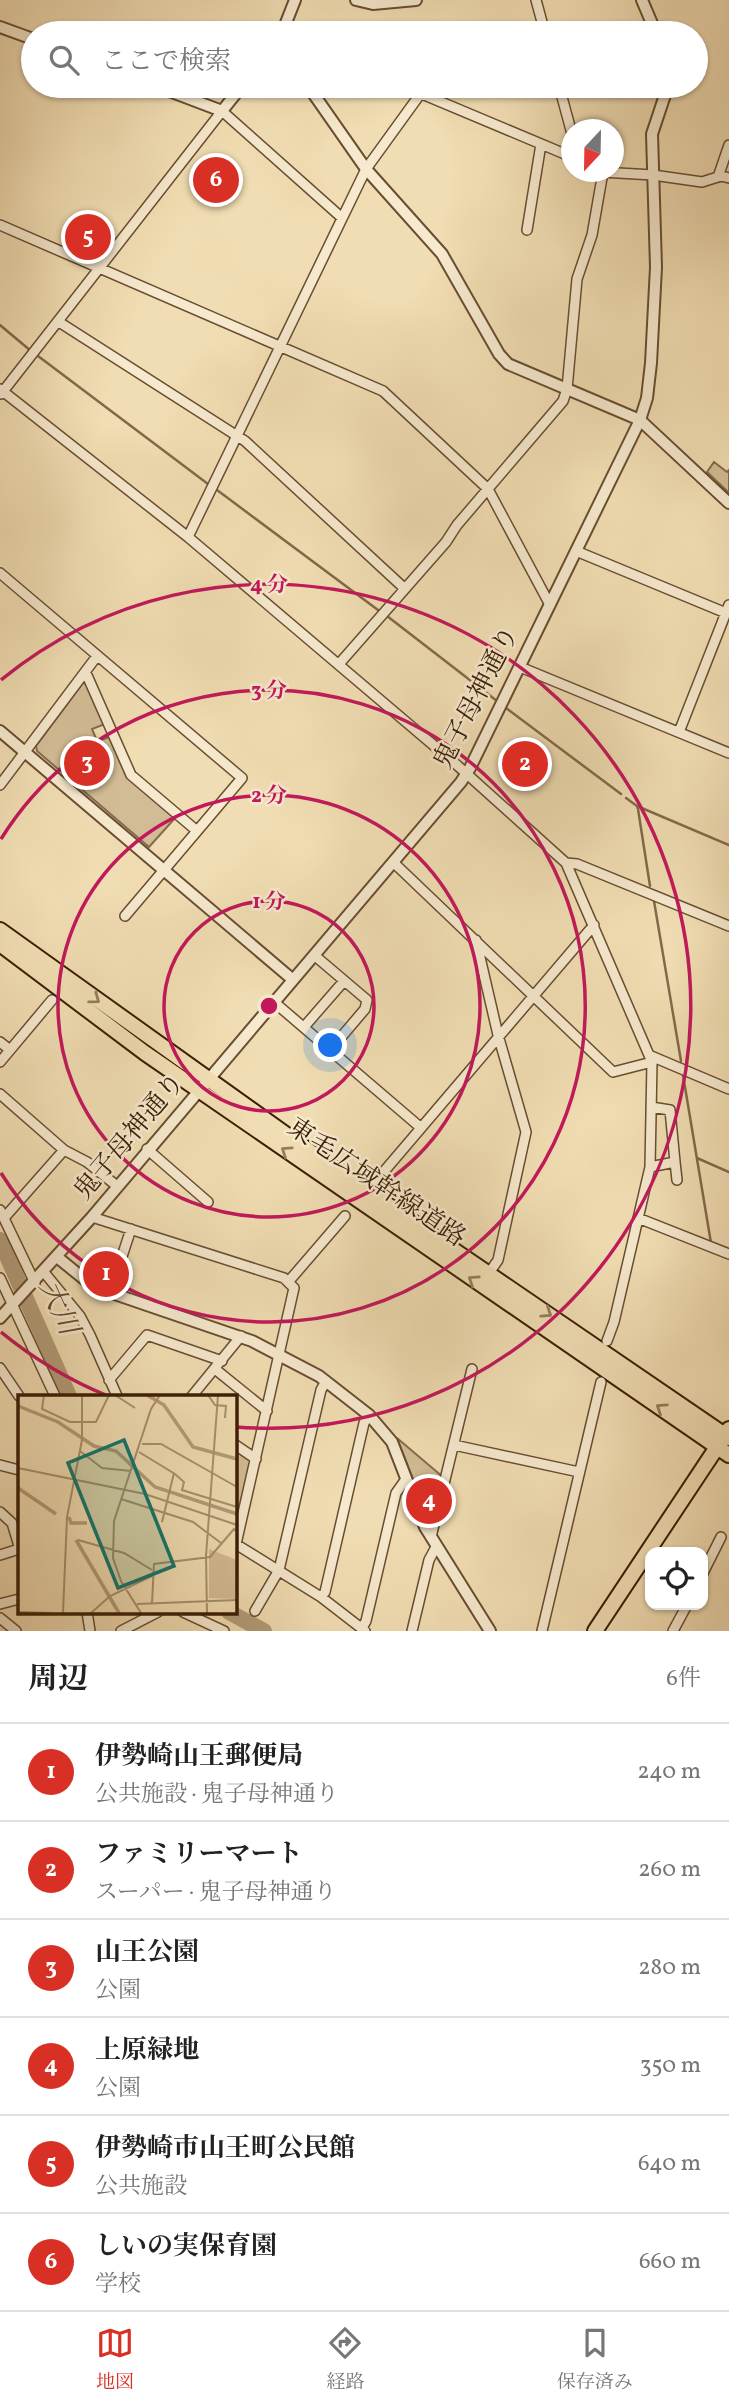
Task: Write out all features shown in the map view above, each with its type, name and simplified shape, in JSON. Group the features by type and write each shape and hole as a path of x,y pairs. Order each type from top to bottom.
{"main road":[{"name":"東毛広域幹線道路","path":"0,930 203,1085 726,1441"},
{"name":"東毛広域幹線道路","path":"0,944 145,1053 203,1085 489,1273 726,1441"},
{"path":"595,1631 726,1441"}],"street":[{"path":"287,21 295,0"},
{"path":"355,0 373,4 416,0"},
{"path":"536,0 542,21"},
{"path":"642,0 651,21"},
{"path":"0,26 21,34"},
{"path":"188,98 222,111 341,217"},
{"path":"232,98 1,392 188,537 339,664 566,863 652,1059 650,1167 614,1322 607,1341"},
{"path":"316,98 366,169 442,254 499,354 508,364 639,420 729,503"},
{"path":"188,537 366,169 417,98"},
{"path":"433,98 561,152"},
{"path":"562,98 568,119"},
{"name":"鬼子母神通り","path":"14,1304 92,1217 466,775 639,420 647,398 656,267 653,129 664,98"},
{"path":"527,230 541,144"},
{"path":"718,177 729,145"},
{"path":"624,173 707,182 718,177 729,178"},
{"path":"339,664 446,542 457,525 563,401 567,389 577,279 592,235 600,182"},
{"path":"0,225 383,391 488,489 550,605"},
{"path":"58,322 237,436 404,588"},
{"path":"576,551 727,609 679,732"},
{"path":"0,573 242,778 125,916"},
{"path":"0,785 97,656"},
{"path":"520,667 729,753"},
{"path":"86,673 131,775 197,831"},
{"path":"0,731 292,979"},
{"path":"393,862 613,1072 652,1059 729,1089"},
{"path":"566,863 577,864 729,926"},
{"path":"375,1182 594,925"},
{"path":"476,940 498,1035 526,1132 498,1260 489,1273"},
{"path":"314,955 367,1000 367,1005 331,1049"},
{"path":"304,1027 344,981"},
{"path":"0,1062 52,1000"},
{"path":"274,1002 420,1127"},
{"path":"0,1042 10,1050"},
{"path":"0,1094 64,1150 87,1162 117,1186"},
{"path":"651,1107 670,1110 677,1180"},
{"path":"147,1149 208,1202"},
{"path":"33,1284 2,1214 64,1150"},
{"path":"650,1167 675,1163"},
{"path":"289,1281 345,1216"},
{"path":"92,1217 289,1281 293,1288 236,1540"},
{"path":"638,1218 729,1254"},
{"path":"110,1293 131,1229"},
{"path":"57,1257 88,1283 110,1293 241,1336 279,1355 326,1381 369,1415 391,1442 433,1542 490,1631"},
{"path":"43,1271 80,1316 116,1395"},
{"path":"0,1278 55,1395"},
{"path":"0,1318 14,1304"},
{"path":"108,1380 147,1335 222,1361"},
{"path":"193,1395 241,1336"},
{"path":"0,1368 18,1395"},
{"path":"412,1631 472,1369"},
{"path":"215,1370 267,1412"},
{"path":"255,1611 279,1570 321,1390 326,1381"},
{"path":"542,1631 601,1381"},
{"path":"321,1597 325,1592 364,1423 369,1415"},
{"path":"236,1445 256,1459"},
{"path":"454,1445 579,1472"},
{"path":"0,1465 18,1470"},
{"path":"236,1545 321,1597 363,1630 396,1493 406,1479"},
{"path":"0,1512 12,1523 18,1544"},
{"path":"708,1563 721,1537"},
{"path":"0,1555 18,1547"},
{"path":"0,1604 18,1599"},
{"path":"674,1631 684,1610"},
{"path":"121,1631 154,1614"},
{"path":"187,1614 224,1631"},
{"path":"0,1618 16,1631"}],"shaded area":[{"path":"714,462 727,472 729,470 729,493 707,472"},
{"path":"83,683 88,684 105,724 92,729 97,741 110,737 128,776 176,817 149,847 37,751 36,746"},
{"path":"397,1438 443,1477 431,1525"},
{"path":"236,1450 250,1461 251,1467 239,1518 236,1515"}],"waterway":[{"path":"0,325 31,351"},
{"path":"38,356 208,484"},
{"path":"217,490 378,610"},
{"path":"387,616 497,701"},
{"path":"506,708 621,794"},
{"path":"626,798 638,809 650,886"},
{"path":"637,806 729,845"},
{"path":"654,901 681,1061"},
{"path":"683,1075 711,1243"},
{"path":"697,1158 729,1172"},
{"name":"大川","path":"0,1240 69,1395"},
{"name":"大川","path":"233,1614 264,1631"}],"place":[{"name":"しいの実保育園","path":"216,180"},
{"name":"伊勢崎市山王町公民館","path":"88,237"},
{"name":"山王公園","path":"87,763"},
{"name":"ファミリーマート","path":"525,764"},
{"name":"伊勢崎山王郵便局","path":"106,1274"},
{"name":"上原緑地","path":"429,1501"}]}
